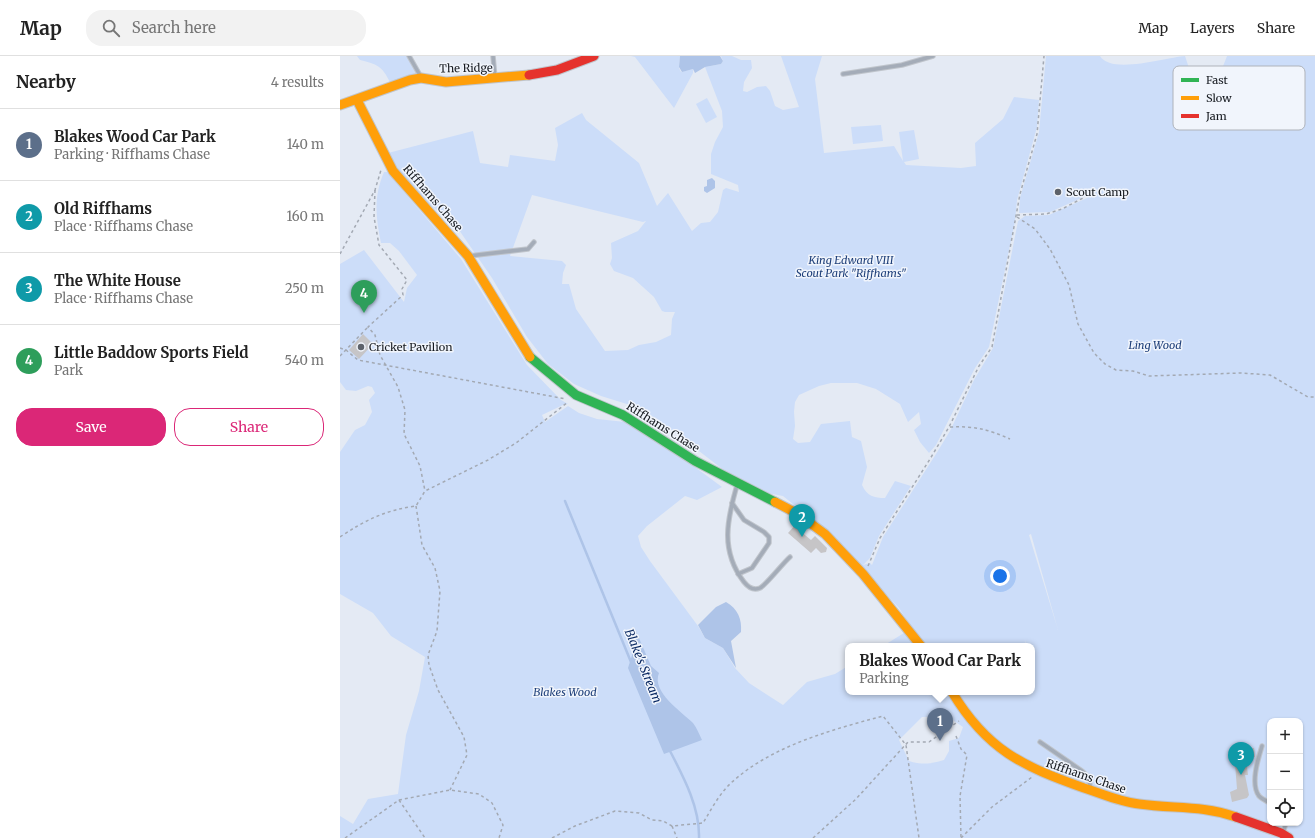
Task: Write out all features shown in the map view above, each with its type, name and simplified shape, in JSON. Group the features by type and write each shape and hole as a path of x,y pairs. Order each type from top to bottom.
{"street":[{"name":"The Ridge","path":"340,105 410,80 421,78 446,82 495,79 558,70 594,56"},
{"name":"Riffhams Chase","path":"357,100 385,158 393,171 468,256 529,356 576,395 623,415 695,461 798,514 825,534 863,574 919,643"},
{"name":"Riffhams Chase","path":"954,695 960,708 983,736 1010,756 1039,772 1107,797 1131,803 1209,809 1286,836"}],"lane":[{"path":"409,56 421,78"},
{"path":"493,56 495,79"},
{"path":"843,74 902,65 933,56"},
{"path":"468,256 528,249 534,242"},
{"path":"738,484 732,504 727,533 732,565 738,574 752,589 758,589 764,586 790,557"},
{"path":"732,504 744,520 764,532 769,537 769,543 752,568 738,574"},
{"path":"1040,742 1082,772 1091,784 1092,791"},
{"path":"1262,746 1255,770 1257,791 1260,797 1267,801"}],"path":[{"path":"863,574 874,554 880,538 949,427 979,366 992,347 997,325 998,304 1005,280 1020,194 1037,134 1044,56"},
{"path":"340,254 375,190 385,158"},
{"path":"340,356 368,327 403,295 402,289 407,280 379,245 374,217 375,190"},
{"path":"1017,216 1046,214 1062,209 1085,197"},
{"path":"1017,216 1035,229 1050,249 1069,285 1078,324 1094,353 1105,364 1116,370 1132,371 1149,376 1241,373 1270,375 1308,397 1315,397"},
{"path":"368,327 375,335 380,356 398,387 405,410 404,434 420,466 426,491"},
{"path":"340,348 346,350 358,360 570,400 516,443 488,460 426,491 416,506 422,545 435,568 440,591 437,631 428,655 429,665 438,690 464,737 467,755 450,790"},
{"path":"949,427 972,426 989,430 1010,439"},
{"path":"340,537 374,517 394,509 416,506"},
{"path":"552,838 574,826 615,811 639,813 652,820 663,821 672,826 703,823 715,803 730,784 758,762 793,745 883,716 906,745 919,838"},
{"path":"813,838 856,799 908,742 929,742 953,724 967,717"},
{"path":"956,736 961,749 967,755 960,796 961,838"},
{"path":"961,838 992,807 1039,772"},
{"path":"345,838 399,800 450,790 479,794 492,803 503,825 499,838"},
{"path":"399,800 425,838"},
{"path":"672,826 677,838"}],"green space":[{"path":"357,56 411,56 418,74 390,82 378,66 360,60"},
{"path":"631,56 680,56 679,68 681,72 693,69 693,73 674,108 635,57"},
{"path":"721,56 732,56 741,60 751,60 752,68 744,82 743,91 747,92 757,87 766,86 770,91 775,106 783,110 799,107 781,56 822,56 815,79 824,153 894,146 903,161 899,132 914,130 919,159 904,162 906,165 961,168 976,166 975,143 1003,119 1014,97 1039,100 1037,127 1017,200 1015,221 989,347 975,368 936,445 929,453 920,442 914,430 921,424 919,412 908,422 900,404 876,389 857,383 831,383 819,386 799,395 795,402 795,426 793,439 798,443 810,442 821,424 850,421 852,437 861,441 867,467 862,485 866,492 877,498 885,498 895,481 911,486 879,536 870,558 863,565 870,563 872,565 883,537 950,431 974,380 993,348 1018,221 1025,216 1049,215 1087,198 1086,196 1050,212 1019,213 1020,198 1039,132 1046,56 1100,56 1106,61 1127,65 1185,56 1188,66 1173,66 1173,130 1305,130 1305,66 1223,66 1227,56 1315,56 1315,838 340,838 340,816 353,824 368,799 398,794 406,735 419,691 425,657 391,636 373,613 340,594 340,452 355,430 365,425 372,412 369,400 375,393 372,387 368,386 356,391 346,390 340,382 340,264 364,250 404,302 407,288 417,275 399,251 390,243 381,243 376,208 378,191 384,172 387,172 461,259 527,365 561,400 568,404 542,415 545,422 568,406 579,413 597,419 635,423 722,487 697,500 685,496 647,526 638,536 641,547 650,561 698,626 705,638 723,648 735,668 749,683 783,705 807,682 835,674 845,668 845,695 1035,695 1035,643 1026,643 1026,640 1025,643 888,643 912,628 899,608 834,537 783,496 762,492 725,471 656,418 630,405 601,396 574,384 548,364 527,337 492,278 459,230 417,193 401,173 388,153 473,131 480,163 508,167 510,155 555,161 558,145 555,128 582,113 586,120 639,163 657,206 668,193 692,231 701,223 710,222 718,212 723,190 726,188 739,192 738,185 711,174 711,154 715,142 723,127 722,111 705,67 721,64 723,61","holes":["532,195 643,222 646,221 638,231 611,243 612,258 610,264 614,271 633,278 654,297 662,311 675,312 672,319 671,335 656,342 639,345 628,350 605,351 576,309 569,284 562,284 563,273 566,265 562,261 510,256","1031,534 1058,630 1029,535","947,716 963,727 959,738 949,741 949,751 944,760 926,764 909,761 899,740 922,717"]},
{"path":"707,98 717,117 706,123 696,104"},
{"path":"881,125 883,141 853,144 851,127"}],"water":[{"path":"680,56 720,56 723,61 721,64 705,67 695,73 693,69 682,72 679,67"},
{"path":"712,178 715,181 715,188 707,193 704,191 704,187 707,186 707,180"},
{"path":"726,602 734,608 741,623 741,632 731,641 736,668 723,648 705,638 698,625 716,607"},
{"path":"636,631 651,666 659,673 659,687 663,694 693,723 702,740 664,754 628,668 634,649"}],"building":[{"name":"Cricket Pavilion","path":"363,334 373,344 359,359 349,350"},
{"path":"798,522 803,527 800,531 811,540 815,536 827,548 826,552 821,553 816,548 811,553 788,533"},
{"path":"1254,748 1255,757 1246,758 1248,775 1245,775 1249,795 1247,798 1232,802 1230,792 1237,789 1234,751"}],"waterway":[{"name":"Blake's Stream","path":"565,501 631,662"},
{"name":"Blake's Stream","path":"669,749 694,803 699,826 699,838"}],"traffic: fast":[{"path":"530,357 576,395 623,415 695,461 775,502"}],"traffic: slow":[{"path":"340,105 410,80 421,78 446,82 529,75"},
{"path":"357,100 393,171 468,256 530,357"},
{"path":"775,502 798,514 825,534 863,574 919,643"},
{"path":"954,695 965,712 993,742 1008,754 1042,772 1125,802 1152,806 1199,809 1236,817"}],"traffic: jam":[{"path":"529,75 557,70 594,56"},
{"path":"1236,817 1281,833 1289,838"}],"place":[{"name":"Scout Camp","path":"1058,192"},
{"name":"Little Baddow Sports Field","path":"364,313"},
{"name":"Cricket Pavilion","path":"361,347"},
{"name":"Old Riffhams","path":"802,537"},
{"name":"Blakes Wood Car Park","path":"940,741"},
{"name":"The White House","path":"1241,775"}],"park label":[{"name":"King Edward VIII Scout Park \"Riffhams\"","path":"851,266"},
{"name":"Ling Wood","path":"1155,345"},
{"name":"Blakes Wood","path":"565,692"}]}
